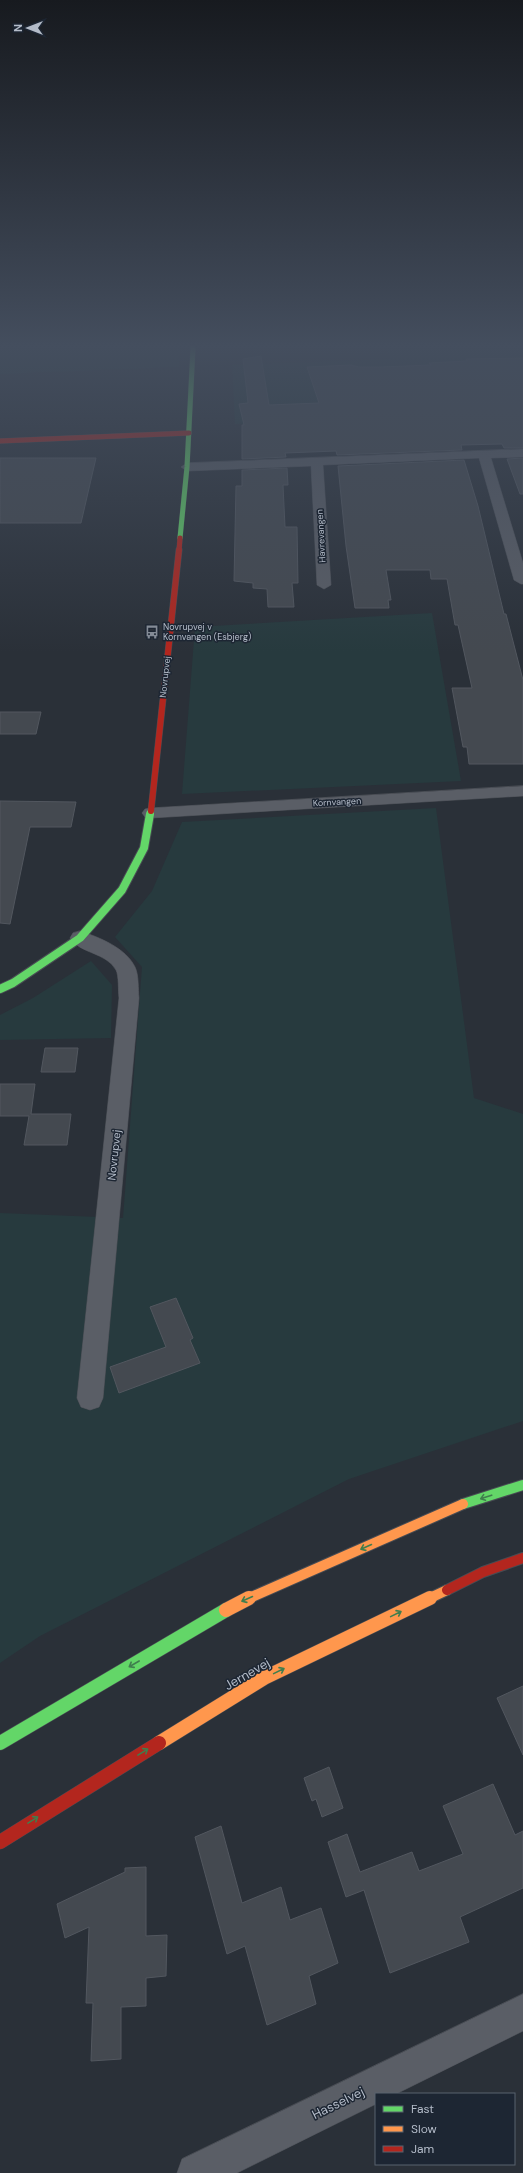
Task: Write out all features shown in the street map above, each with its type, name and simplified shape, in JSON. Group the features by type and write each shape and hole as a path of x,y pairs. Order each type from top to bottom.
{"street":[{"name":"Novrupvej","path":"0,989 13,983 80,938 122,890 144,848 151,813 188,449"},
{"path":"187,467 317,463 523,453"},
{"path":"484,454 521,580"},
{"name":"Havrevangen","path":"317,463 324,585"},
{"name":"Kornvangen","path":"151,813 523,791"},
{"name":"Novrupvej","path":"80,938 110,952 126,968 130,998 90,1398"},
{"path":"0,1743 238,1603 461,1505 523,1485"},
{"name":"Jernevej","path":"0,1842 264,1678 483,1572 523,1558"},
{"name":"Hasselvej","path":"196,2173 523,2012"}],"green space":[{"path":"432,613 461,781 182,794 195,627"},
{"path":"436,808 474,1098 523,1114 523,1421 349,1479 40,1636 0,1663 0,1213 123,1218 142,967 115,937 152,891 182,822"},
{"path":"91,961 112,985 111,1038 0,1040 0,1015 33,998"}],"building":[{"path":"242,449 462,450 337,455 336,451 285,453 286,457 242,459"},
{"path":"0,458 96,458 81,523 0,523"},
{"path":"523,458 523,494 520,494 507,459"},
{"path":"464,460 478,506 504,614 506,614 523,680 523,764 469,764 467,747 463,747 452,688 472,688 458,625 455,625 447,579 431,579 430,570 386,570 391,600 388,600 389,608 355,608 346,546 338,466"},
{"path":"287,468 288,485 283,485 285,527 297,527 298,583 292,583 294,607 268,607 267,589 253,588 253,583 234,581 236,486 242,486 242,470"},
{"path":"0,712 41,712 36,734 0,734"},
{"path":"0,801 76,802 71,827 30,827 10,924 0,923"},
{"path":"45,1048 78,1048 75,1072 41,1072"},
{"path":"0,1084 35,1084 31,1114 71,1114 67,1145 24,1145 29,1116 0,1116"},
{"path":"176,1298 193,1338 190,1340 200,1363 119,1393 110,1367 166,1347 150,1307"},
{"path":"523,1686 523,1755 497,1698"},
{"path":"329,1767 343,1808 322,1817 316,1799 312,1801 304,1778"},
{"path":"493,1784 515,1835 523,1831 523,1888 460,1917 469,1942 390,1973 364,1890 346,1897 328,1842 347,1834 360,1872 412,1852 419,1871 463,1854 443,1806"},
{"path":"221,1826 242,1903 281,1887 290,1920 321,1908 338,1963 309,1976 316,2004 267,2025 245,1946 227,1954 195,1837"},
{"path":"146,1867 146,1936 167,1935 166,1976 146,1978 146,2006 121,2007 121,2059 91,2061 93,2003 86,2003 89,1927 65,1938 57,1904 125,1872 125,1868"}],"traffic: fast":[{"path":"180,538 188,449"},
{"path":"0,989 13,983 80,938 122,890 144,848 151,811"},
{"path":"463,1504 523,1485"},
{"path":"0,1743 226,1610"}],"traffic: slow":[{"path":"226,1610 238,1603 463,1504"},
{"path":"159,1743 264,1678 447,1590"}],"traffic: jam":[{"path":"151,811 180,538"},
{"path":"447,1590 483,1572 523,1558"},
{"path":"0,1842 159,1743"}],"place":[{"name":"Novrupvej v Kornvangen (Esbjerg)","path":"152,632"}]}
